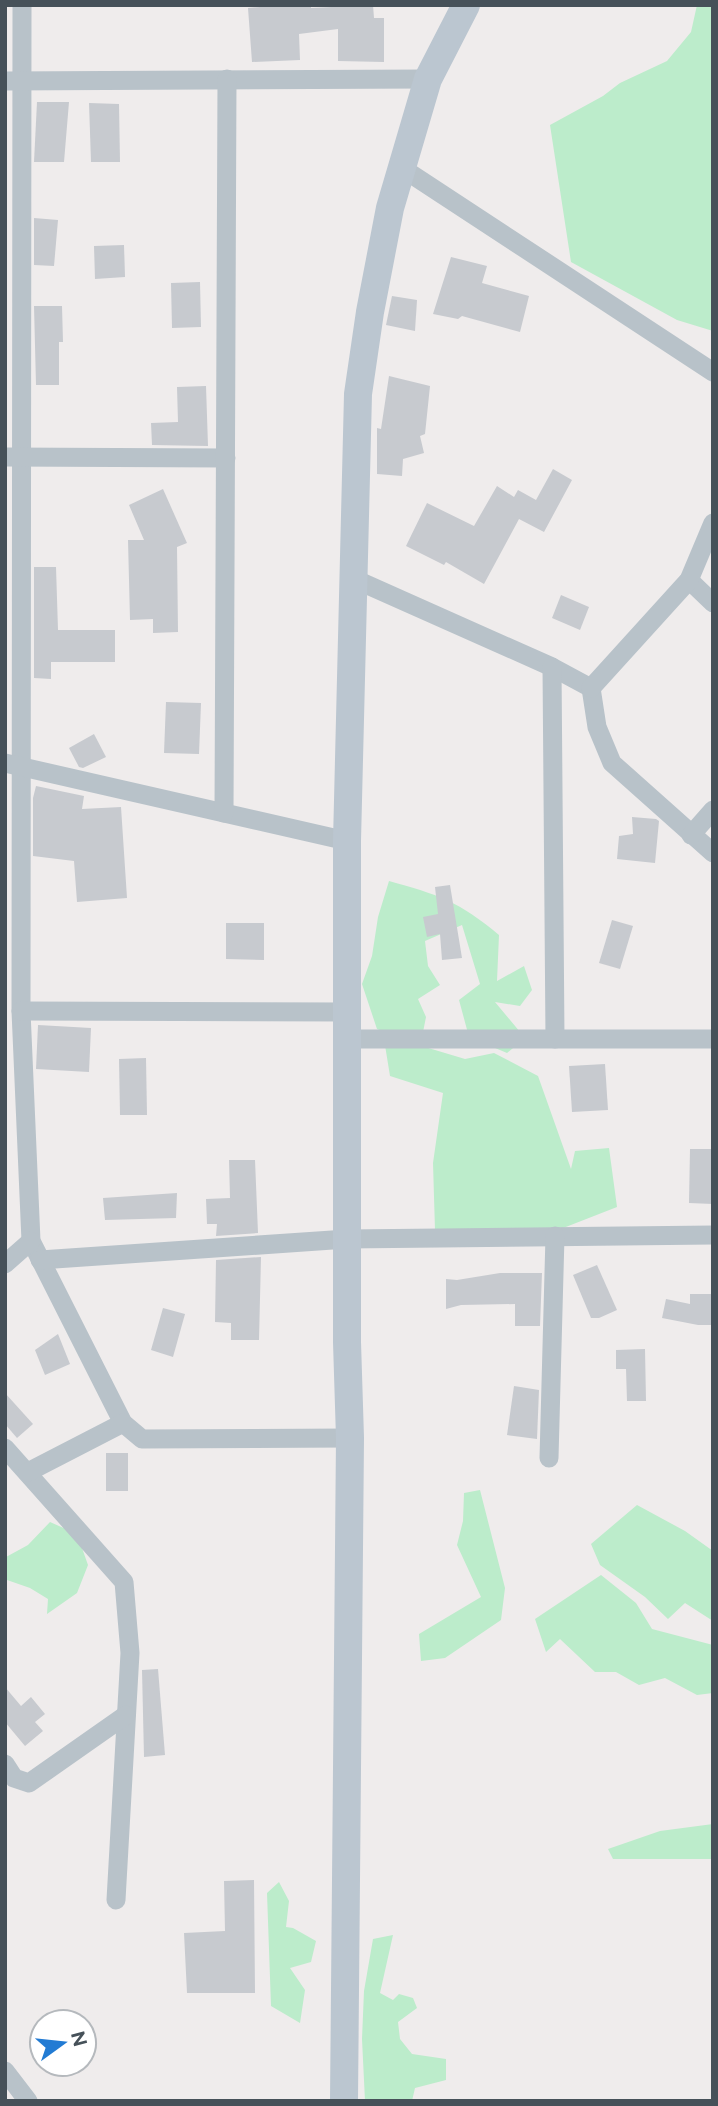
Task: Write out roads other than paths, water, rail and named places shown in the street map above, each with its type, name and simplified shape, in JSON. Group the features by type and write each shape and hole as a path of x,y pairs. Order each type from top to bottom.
{"street":[{"path":"22,5 14,80 13,947 22,1010 31,1241 123,1423 142,1440 350,1438"},
{"path":"344,2101 350,1438 347,841 358,394 390,208 428,79 466,5"},
{"path":"223,813 227,79"},
{"path":"14,80 428,79"},
{"path":"402,168 713,372"},
{"path":"13,457 226,458"},
{"path":"591,688 689,580 713,523"},
{"path":"352,578 552,667 591,688"},
{"path":"689,580 713,603"},
{"path":"552,667 555,1039"},
{"path":"591,688 597,727 612,764 713,853"},
{"path":"13,765 347,841"},
{"path":"691,835 713,810"},
{"path":"22,1010 347,1025 555,1039 713,1039"},
{"path":"40,1260 347,1240 713,1235"},
{"path":"549,1458 555,1236"},
{"path":"5,1264 31,1241"},
{"path":"28,1472 123,1423"},
{"path":"5,1448 124,1582 130,1653 116,1900"},
{"path":"5,1764 14,1778 29,1783 126,1715"},
{"path":"5,2071 28,2101"}]}
